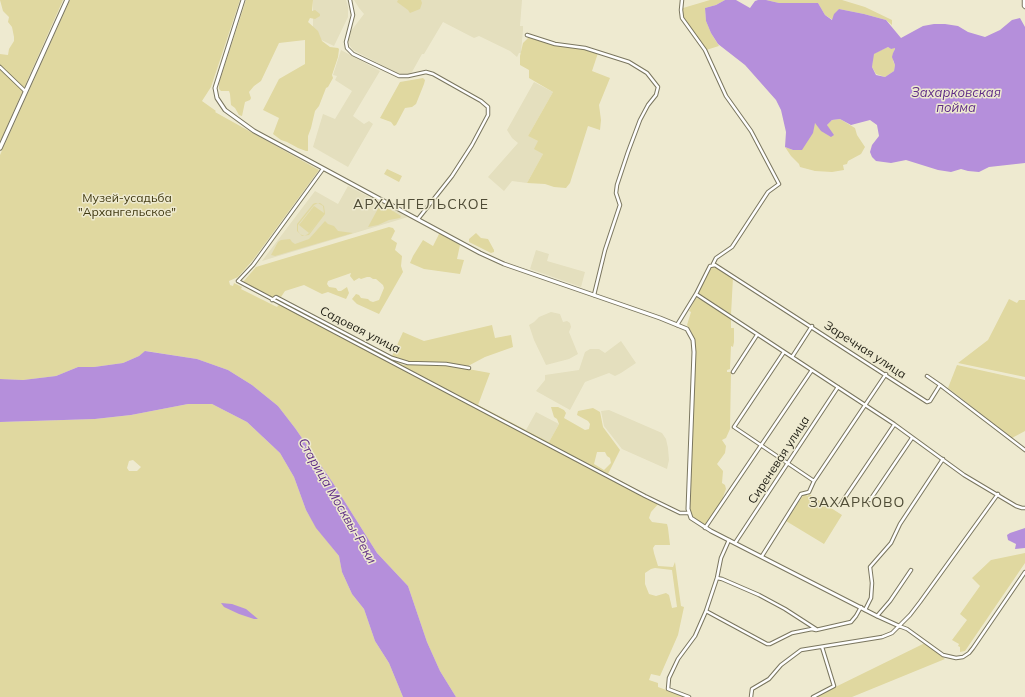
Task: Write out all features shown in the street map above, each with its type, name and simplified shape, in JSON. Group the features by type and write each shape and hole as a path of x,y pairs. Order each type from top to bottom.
{"main road":[{"path":"0,148 67,0"}],"street":[{"path":"243,0 214,90 217,98 225,110 234,118 254,131 323,169 492,259 666,320 684,328 689,332 693,340 694,347 689,513 693,520 705,528 866,610 907,629 943,655 951,658 963,657 969,654 1025,572"},
{"path":"350,0 353,15 346,42 348,48 353,54 399,76 408,76 426,72 432,74 481,101 488,107 488,115 472,145 452,176 418,219"},
{"path":"677,325 696,294 710,266 716,258 732,247 766,195 779,184 751,131 726,96 705,50 682,18 682,0"},
{"path":"1024,0 1025,7"},
{"path":"527,35 554,44 585,48 629,62 647,73 658,87 656,96 648,105 640,120 617,185 616,193 620,205 605,250 594,295"},
{"path":"0,67 26,91"},
{"path":"323,169 253,265 238,281 645,496 680,513 689,513"},
{"name":"Заречная улица","path":"713,264 812,326 927,402 930,401 940,385"},
{"path":"696,294 894,424 964,475 1016,506 1025,508"},
{"name":"Садовая улица","path":"272,300 276,297 392,358 408,363 446,364 469,368"},
{"path":"792,357 812,326"},
{"path":"733,372 757,335"},
{"path":"784,352 734,427 814,481"},
{"path":"705,528 812,370"},
{"path":"762,556 801,494 809,492 814,481 886,374"},
{"path":"927,376 1025,450"},
{"name":"Сиреневая улица","path":"735,543 838,387"},
{"path":"840,506 894,424"},
{"path":"870,500 912,438"},
{"path":"866,610 871,598 872,583 870,567 890,543 900,524 943,459"},
{"path":"751,697 752,690 769,678 781,665 801,650 886,636 899,626 920,602 998,494"},
{"path":"689,697 668,689 669,678 678,659 695,636 706,611 718,578 721,558 729,540"},
{"path":"878,616 911,570"},
{"path":"718,578 758,595 785,609 816,630"},
{"path":"706,611 767,644 792,633 812,629 816,630 851,622 861,607"},
{"path":"813,697 834,686 822,647"}],"shaded area":[{"path":"313,0 346,0 348,17 334,46 313,36"},
{"path":"354,0 522,0 520,26 523,26 523,30 521,53 519,53 517,57 510,51 479,36 474,38 443,22 412,72 407,75 397,73 353,50 350,46 348,38 351,31 364,14"},
{"path":"341,50 380,71 353,116 364,124 369,121 373,124 348,167 313,147 323,114 335,119 352,91 335,80 337,76 333,75"},
{"path":"534,82 553,92 528,136 538,141 543,154 527,183 512,181 504,191 488,177 518,143 512,138 507,130"},
{"path":"348,186 408,217 262,261 315,191 338,204"},
{"path":"536,250 549,254 547,261 585,272 581,287 530,269"},
{"path":"551,312 560,314 563,322 567,321 570,323 571,327 569,332 578,354 569,359 546,365 534,340 529,325 539,317"},
{"path":"621,341 636,363 615,376 609,373 585,382 570,410 536,391 545,380 545,375 579,370 585,352 590,349 599,349 605,353"},
{"path":"609,410 662,433 666,439 668,448 669,460 667,469 622,449 604,426 601,411"},
{"path":"536,412 559,424 549,442 526,430"}],"green space":[{"path":"0,0 63,0 0,142 0,54 8,55 9,49 14,41 14,37 12,27 8,22 9,17 3,11"},
{"name":"Музей-усадьба \"Архангельское\"","path":"70,0 240,0 211,87 202,101 216,111 215,112 319,170 253,260 238,277 229,281 230,285 233,286 234,283 242,287 241,289 277,307 282,301 403,365 446,365 490,373 478,405 549,442 559,424 557,419 554,417 551,407 558,407 564,410 566,413 564,418 585,430 589,429 590,424 588,421 577,415 578,411 593,408 600,412 603,427 620,450 608,474 660,502 651,512 649,518 652,522 667,524 670,545 655,545 653,548 654,553 658,566 673,567 675,562 681,606 684,607 678,635 660,676 651,674 649,680 658,683 658,687 686,697 456,697 440,671 427,642 408,586 377,553 333,483 278,406 252,385 228,370 197,359 146,351 123,363 94,367 78,367 56,376 23,380 0,379 0,155","holes":["597,452 605,452 610,458 611,463 604,470 594,464","655,568 672,570 677,607 672,608 669,595 666,593 656,596 649,594 645,584 645,573"]},
{"path":"246,0 313,0 312,11 315,10 320,14 320,16 315,19 310,18 308,22 318,31 322,41 330,47 339,49 332,75 333,78 326,88 319,106 315,111 308,136 308,151 281,140 273,134 279,118 263,110 279,79 305,64 305,40 279,43 261,81 249,92 251,98 245,102 242,116 239,115 235,108 231,105 229,91 221,91 219,89 219,83"},
{"path":"398,0 421,0 422,3 420,9 410,13 397,2"},
{"path":"710,0 725,0 716,5 705,8 706,21 719,46 706,50 689,27 682,13 683,8"},
{"path":"766,0 842,0 865,7 892,20 892,25 886,20 839,9 833,20 825,15 818,3 779,3"},
{"path":"528,38 548,43 582,48 598,53 592,71 610,78 599,105 601,120 600,130 588,126 570,183 566,188 554,187 545,184 527,183 543,154 534,149 538,141 528,136 553,92 529,78 529,70 520,65 520,56 523,43"},
{"path":"888,47 891,49 895,47 893,61 895,65 894,71 885,77 876,74 872,67 873,54"},
{"path":"423,78 425,80 424,84 416,104 412,107 405,108 396,125 394,126 391,122 380,118 400,82"},
{"path":"840,119 855,128 857,135 865,147 861,154 848,161 847,164 843,165 844,170 832,172 815,171 800,167 785,147 793,150 815,123 829,129 827,125 832,120"},
{"path":"387,169 402,176 399,182 384,174"},
{"path":"318,203 314,205 298,225 298,231 300,234 297,231 297,224 313,204"},
{"path":"318,203 320,203 324,206 325,214 309,235 305,236 309,233 299,225 314,206 324,213 323,206"},
{"path":"380,205 401,216 400,218 368,227"},
{"path":"325,221 334,226 338,231 353,233 275,256 271,255 278,242 281,240 290,239 295,244 309,239"},
{"path":"389,227 393,228 395,231 391,239 397,243 395,250 402,256 401,266 403,272 379,314 357,304 352,299 356,294 361,298 368,299 373,302 379,300 384,288 383,285 376,279 370,277 359,278 354,281 350,276 351,273 328,281 327,284 329,287 336,288 338,291 341,291 347,287 349,293 346,299 328,292 322,294 304,285 285,291 281,297 276,295 272,297 243,282 256,267"},
{"path":"476,233 481,238 488,239 494,252 491,253 469,242 469,239"},
{"path":"439,234 460,245 457,259 464,260 460,274 424,269 410,263 423,240 433,246"},
{"path":"714,266 733,277 731,315 698,293 711,267"},
{"path":"697,298 701,299 731,319 731,328 734,328 734,342 733,347 731,346 730,369 727,370 727,372 731,372 730,429 726,438 722,440 726,446 725,453 717,464 723,471 722,483 725,485 726,489 723,500 706,524 703,524 693,518 690,512 696,348 692,333 687,325 691,312 689,311"},
{"path":"1009,299 1017,303 1019,300 1025,300 1025,377 958,363 988,340"},
{"path":"492,325 495,338 511,335 513,347 485,357 468,366 446,363 409,362 392,356 403,332 424,341"},
{"path":"957,365 1025,380 1025,431 1012,438 948,388"},
{"path":"188,404 212,404 247,422 280,453 294,477 306,510 316,527 339,556 342,572 352,594 364,609 375,641 389,663 403,697 0,697 0,422 95,419 131,415","holes":["133,460 141,467 137,471 129,471 127,468 129,461"]},
{"path":"804,494 808,496 809,494 842,515 824,544 786,521"},
{"path":"1025,553 1025,563 965,651 960,652 960,647 958,646 959,644 952,640 967,620 960,614 980,586 972,578 991,560"},
{"path":"925,643 945,659 852,697 815,697"}],"water":[{"name":"Захарковская пойма","path":"725,0 736,0 750,8 755,1 758,0 779,3 818,3 825,15 832,20 834,14 839,9 886,20 901,38 923,26 934,24 958,26 968,32 985,37 1000,30 1012,20 1020,18 1025,27 1025,163 989,167 979,172 961,169 951,172 938,170 906,160 891,163 876,161 870,152 872,145 879,136 877,125 870,120 851,125 840,119 832,120 827,125 834,135 831,137 821,131 815,123 813,133 802,150 793,150 785,147 786,132 781,110 776,100 745,65 718,44 711,33 706,21 705,8 716,5","holes":["888,47 891,49 895,48 892,57 895,65 894,71 885,77 876,75 872,67 874,54"]},
{"name":"Старица Москвы-Реки","path":"145,351 197,359 228,370 252,385 278,406 333,483 377,553 408,586 427,642 440,671 456,697 403,697 389,663 375,641 364,609 352,594 342,572 339,556 316,528 306,510 294,477 280,453 247,422 212,404 188,404 131,415 95,419 0,422 0,379 23,380 56,376 78,367 94,367 123,363 139,356"},
{"path":"1025,528 1025,548 1015,549 1016,544 1008,540 1007,535"},
{"path":"221,603 232,604 246,609 258,619 239,614 224,607"}],"district":[{"name":"АРХАНГЕЛЬСКОЕ","path":"421,205"},
{"name":"ЗАХАРКОВО","path":"857,503"}]}
